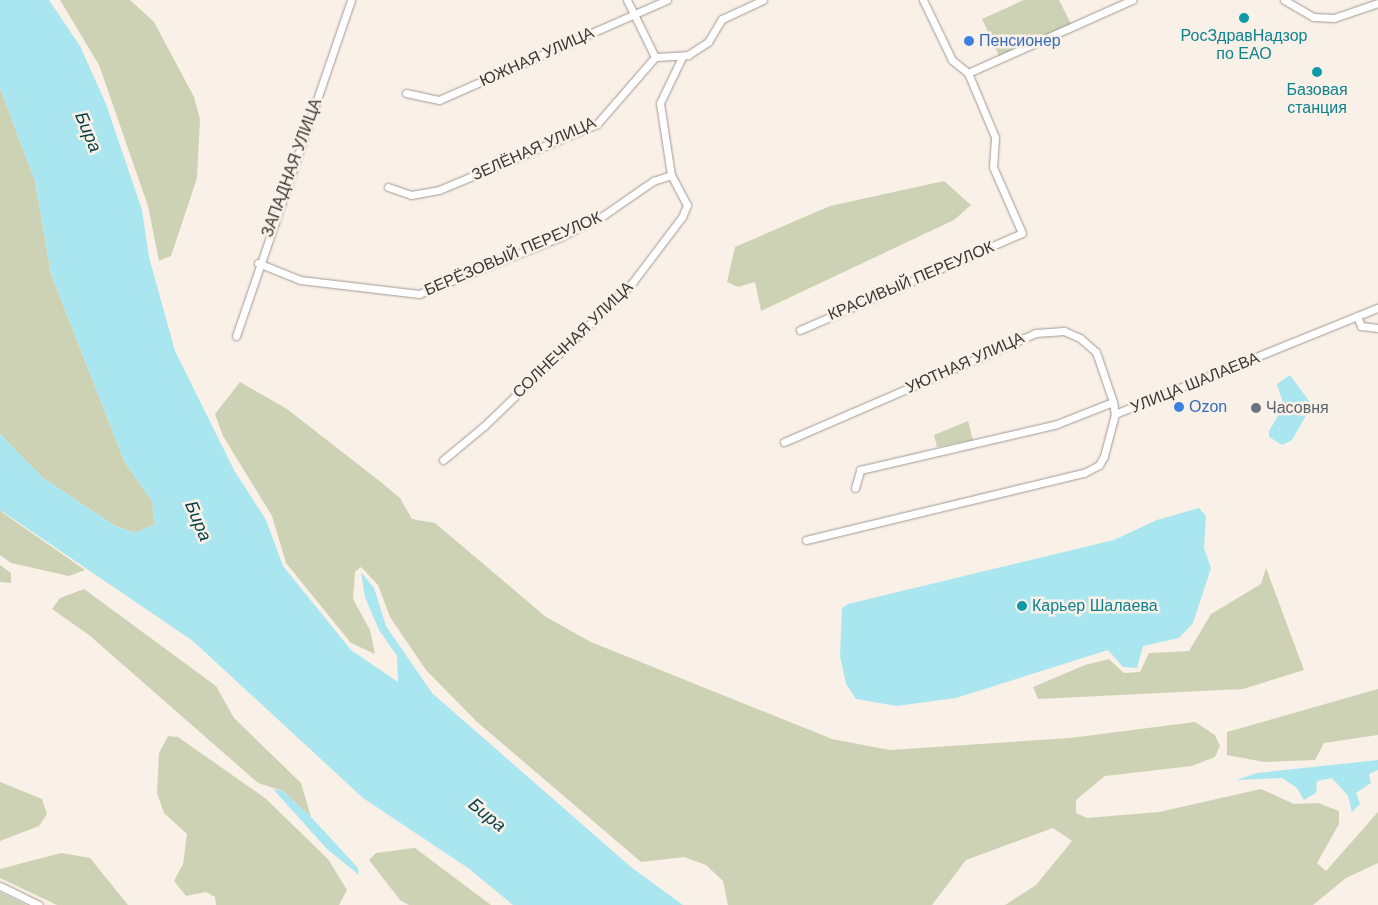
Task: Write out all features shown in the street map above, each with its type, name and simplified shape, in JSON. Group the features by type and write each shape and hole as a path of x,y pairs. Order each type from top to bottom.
{"street":[{"name":"ЗАПАДНАЯ УЛИЦА","path":"236,336 258,263 351,0"},
{"path":"627,0 655,56 682,57 708,42 722,19 763,0"},
{"name":"ЮЖНАЯ УЛИЦА","path":"406,93 439,100 667,0"},
{"path":"923,0 952,60 968,73 1132,0"},
{"path":"1284,0 1313,17 1334,18 1378,2"},
{"name":"ЗЕЛЁНАЯ УЛИЦА","path":"388,187 411,195 439,190 598,124 655,56"},
{"path":"671,175 660,103 682,57"},
{"name":"КРАСИВЫЙ ПЕРЕУЛОК","path":"800,330 1022,233 993,167 995,137 968,73"},
{"name":"БЕРЁЗОВЫЙ ПЕРЕУЛОК","path":"258,263 300,280 420,294 560,237 604,216 653,181 671,175"},
{"name":"СОЛНЕЧНАЯ УЛИЦА","path":"443,460 484,426 632,283 687,205 671,175"},
{"name":"УЛИЦА ШАЛАЕВА","path":"855,488 860,470 1056,424 1113,402 1115,414 1378,308"},
{"path":"1357,316 1361,326 1378,328"},
{"name":"УЮТНАЯ УЛИЦА","path":"784,442 1036,332 1064,330 1090,348 1113,402"},
{"path":"806,540 1084,473 1099,465 1104,456 1115,414"},
{"path":"0,886 39,905"}],"green space":[{"path":"60,0 130,0 154,22 194,97 200,119 197,178 171,256 159,261 148,206 99,65"},
{"path":"1024,0 1059,0 1071,24 1000,58 982,19"},
{"path":"0,88 35,181 51,274 125,463 152,501 155,525 135,533 115,526 43,478 0,434"},
{"path":"944,181 971,205 954,220 761,311 755,282 738,287 727,282 735,247 830,206"},
{"path":"240,382 287,409 382,483 400,498 412,519 435,523 546,617 591,642 832,739 890,750 1070,738 1195,722 1215,735 1220,746 1215,757 1192,766 1105,776 1076,800 1076,813 1087,818 1159,812 1261,789 1294,804 1318,803 1339,811 1339,824 1317,863 1326,871 1378,812 1378,863 1346,878 1313,905 1005,905 1036,885 1072,841 1053,828 966,860 932,905 728,905 723,881 706,865 684,857 641,862 476,721 426,670 390,617 378,585 361,567 355,572 353,599 370,630 375,654 351,643 286,563 272,516 223,436 215,414"},
{"path":"968,421 973,440 937,447 934,435"},
{"path":"0,510 85,570 69,576 11,563 0,555"},
{"path":"0,565 11,573 11,583 0,582"},
{"path":"1266,568 1304,670 1243,689 1038,699 1033,687 1085,665 1109,659 1124,673 1140,672 1149,653 1189,651 1211,614 1261,584"},
{"path":"84,589 216,686 234,718 301,783 311,817 283,791 258,783 89,635 52,609 60,598"},
{"path":"1378,689 1378,735 1324,743 1315,760 1264,762 1227,755 1227,732"},
{"path":"168,736 178,737 265,798 328,859 347,890 339,905 216,905 215,897 206,892 186,896 174,881 183,864 187,834 164,813 157,793 159,753"},
{"path":"0,782 42,799 47,814 39,826 0,841"},
{"path":"415,848 491,905 409,905 400,900 369,860 376,853"},
{"path":"61,853 90,858 128,905 57,905 0,878 0,869"},
{"path":"0,892 26,905 0,905"}],"water":[{"name":"Бира","path":"0,0 49,0 80,46 106,104 142,210 149,257 175,351 234,470 266,520 283,566 351,650 398,682 397,656 379,630 365,597 361,572 374,588 386,626 432,693 631,867 683,905 513,905 468,868 363,798 193,641 0,510 0,434 43,478 115,526 135,533 155,524 152,501 125,463 51,274 35,181 0,88"},
{"path":"1290,375 1312,405 1292,440 1282,445 1269,437 1269,431 1284,406 1277,384"},
{"name":"Карьер Шалаева","path":"1199,508 1206,516 1204,548 1211,568 1193,623 1179,638 1143,646 1137,668 1123,667 1108,650 956,698 897,706 856,699 846,684 840,656 842,608 848,604 1114,540 1157,520"},
{"path":"1378,760 1378,770 1369,774 1371,783 1356,793 1360,804 1352,812 1348,796 1332,778 1317,781 1316,793 1304,800 1297,788 1282,778 1236,780 1257,773"},
{"path":"273,789 283,791 311,817 358,868 359,875 327,849"}],"place":[{"name":"РосЗдравНадзор по ЕАО","path":"1244,18"},
{"name":"Пенсионер","path":"969,41"},
{"name":"Базовая станция","path":"1317,72"},
{"name":"Ozon","path":"1179,407"},
{"name":"Часовня","path":"1256,408"},
{"name":"Карьер Шалаева","path":"1022,606"}]}
